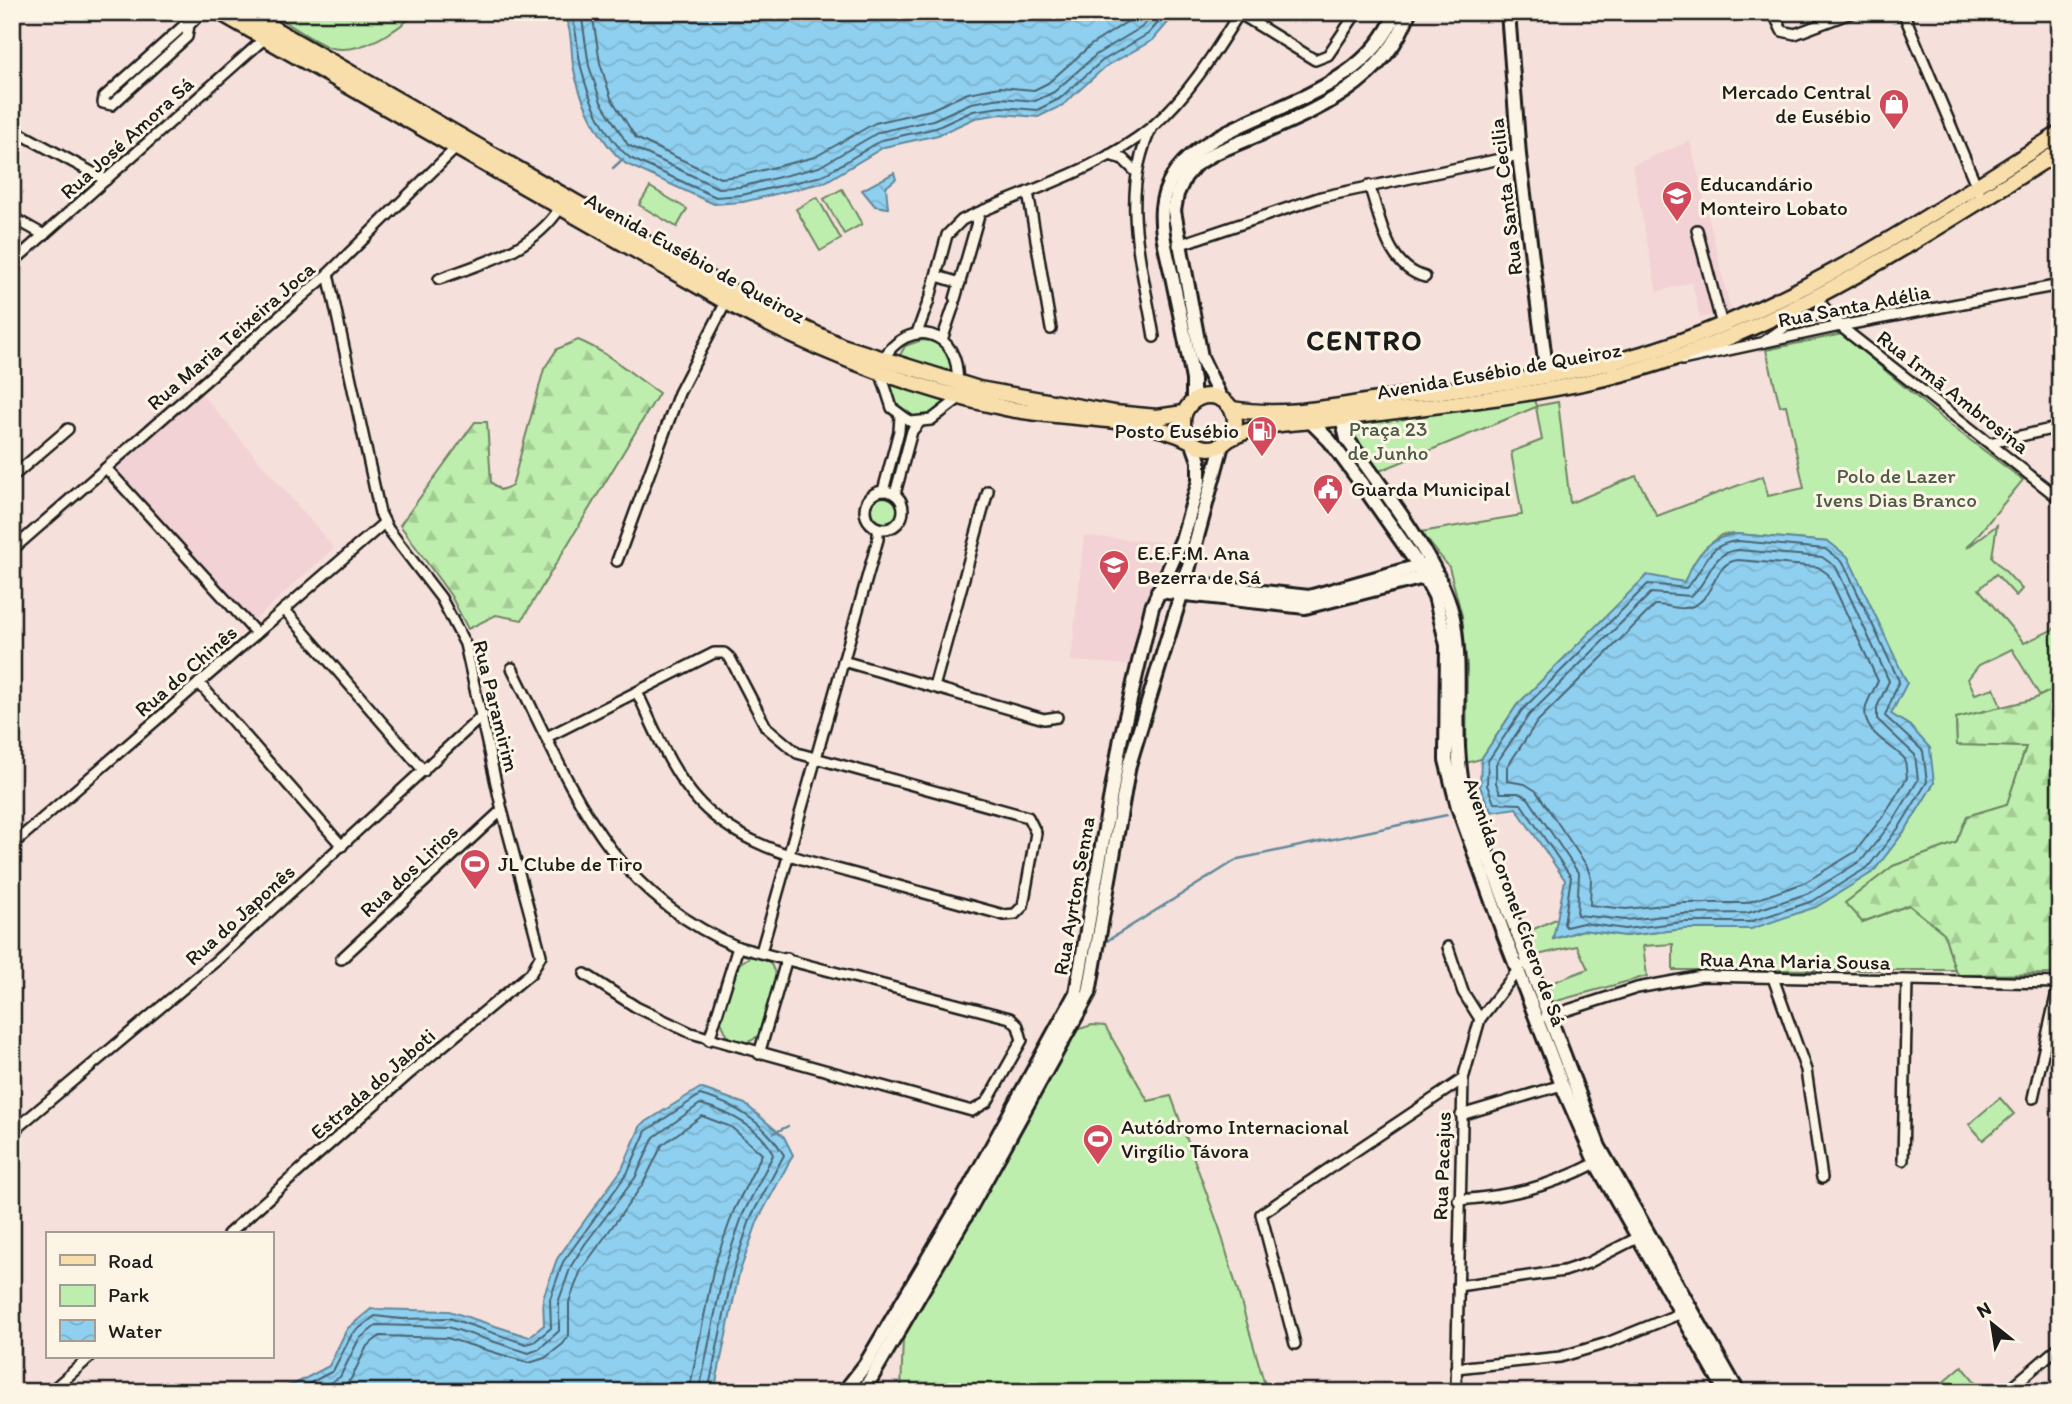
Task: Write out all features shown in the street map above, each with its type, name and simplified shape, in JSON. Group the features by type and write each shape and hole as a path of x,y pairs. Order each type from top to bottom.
{"main road":[{"name":"Avenida Eusébio de Queiroz","path":"219,12 264,39 765,309 882,367"},
{"name":"Avenida Eusébio de Queiroz","path":"246,12 561,208 726,302 808,343 1053,417 1163,429 1191,442"},
{"name":"Avenida Eusébio de Queiroz","path":"1979,193 2060,134"},
{"name":"Avenida Eusébio de Queiroz","path":"1226,442 1256,427 1342,418 1558,387 1656,363 1718,343 1815,291 1979,193 2060,150"},
{"name":"Avenida Eusébio de Queiroz","path":"1226,404 1283,412 1547,376 1623,359 1786,305"},
{"name":"Avenida Eusébio de Queiroz","path":"959,390 1157,417 1188,407"},
{"path":"1206,396 1226,404 1235,424 1226,442 1207,449 1191,442 1182,427 1188,407 1206,396"}],"street":[{"path":"200,12 189,25 187,37 159,64 111,105 103,103 104,97 200,12"},
{"path":"917,333 937,276 947,235 962,220 1108,155 1152,126 1188,89 1240,13 1315,60 1328,55 1357,12"},
{"path":"1188,407 1193,380 1174,211 1177,194 1185,177 1195,165 1213,153 1355,67 1380,41 1396,12"},
{"path":"1226,404 1204,368 1161,226 1168,184 1174,171 1197,149 1268,121 1338,98 1362,81 1393,46 1409,12"},
{"name":"Rua Santa Cecilia","path":"1508,12 1519,155 1547,376"},
{"path":"1773,12 1783,31 1795,34 1853,12"},
{"path":"1903,12 1979,193"},
{"path":"179,31 187,37"},
{"name":"Rua José Amora Sá","path":"12,263 264,39"},
{"path":"150,57 159,64"},
{"path":"140,66 148,73"},
{"path":"1152,126 1140,151 1135,171 1135,214 1154,337"},
{"path":"12,129 106,180"},
{"name":"Rua Maria Teixeira Joca","path":"12,551 328,274 460,144"},
{"path":"1108,155 1123,159 1135,171"},
{"path":"1178,245 1262,215 1369,185 1519,155"},
{"path":"1369,185 1394,257 1411,274 1425,277"},
{"path":"1028,192 1051,329"},
{"path":"439,279 513,251 542,231 561,208"},
{"path":"942,340 979,212"},
{"path":"12,217 44,235"},
{"path":"962,220 971,224 974,231"},
{"path":"1697,230 1722,326"},
{"name":"Rua Paramirim","path":"328,274 384,523 431,583 450,613 469,656 502,810 541,947 540,960"},
{"path":"937,276 960,283"},
{"name":"Rua Santa Adélia","path":"1656,363 2060,285"},
{"name":"Rua Irmã Ambrosina","path":"1815,291 1826,311 1840,326 2060,499"},
{"path":"617,562 679,393 726,302"},
{"path":"1764,342 1786,327 1826,311"},
{"path":"917,333 942,340 953,352 958,367 959,390 931,420 919,423 900,416 885,393 882,367 890,347 902,337 917,333"},
{"path":"883,491 900,416"},
{"name":"Avenida Coronel Cícero de Sá","path":"1342,418 1347,439 1427,570"},
{"name":"Avenida Coronel Cícero de Sá","path":"1311,422 1330,441 1446,592 1455,625 1458,770 1521,965 1585,1116 1619,1187 1738,1392"},
{"path":"895,494 912,431 919,423"},
{"path":"1990,443 2060,427"},
{"path":"12,477 68,429"},
{"name":"Rua Ayrton Senna","path":"844,1392 867,1362 1083,993 1082,970 1121,738 1160,586 1182,540 1199,481 1199,461 1191,442"},
{"name":"Rua Ayrton Senna","path":"863,1392 972,1205 1083,993 1129,765 1226,442"},
{"path":"895,445 908,448"},
{"path":"106,468 256,633"},
{"path":"883,491 895,494 902,504 902,516 895,525 878,528 868,520 866,507 872,496 883,491"},
{"path":"934,687 988,491"},
{"name":"Rua do Chinês","path":"12,845 384,523"},
{"path":"761,952 878,539 878,528"},
{"path":"1160,586 1183,590 1309,597 1427,570"},
{"path":"284,609 424,771"},
{"path":"547,737 714,653 724,653 730,658 761,719 773,735 797,753 1028,817 1036,833 1025,902 1015,914 1004,915 789,855 735,831 700,803 672,764 637,692"},
{"path":"843,662 1044,719 1058,717"},
{"path":"512,668 595,829 628,873 686,921 738,947 1010,1018 1018,1026 1022,1040 987,1102 972,1111 709,1040 645,1012 585,974"},
{"path":"199,683 342,846"},
{"name":"Rua do Japonês","path":"12,1132 218,960 483,715"},
{"name":"Rua dos Lirios","path":"341,959 502,810"},
{"path":"709,1040 738,947"},
{"path":"1448,947 1463,992 1480,1019"},
{"path":"759,1054 787,958"},
{"name":"Estrada do Jaboti","path":"230,1232 410,1073 531,973 540,960"},
{"name":"Rua Pacajus","path":"1456,1392 1458,1200 1463,1079 1480,1019 1521,965"},
{"path":"1772,975 1806,1070 1822,1178"},
{"name":"Rua Ana Maria Sousa","path":"1542,1018 1678,979 1772,975 1907,981 2059,983"},
{"path":"1903,1160 1907,981"},
{"path":"2034,1098 2059,983"},
{"name":"Avenida Coronel Cícero de Sá","path":"1542,1018 1562,1085 1596,1163 1679,1314 1726,1392"},
{"path":"1296,1344 1261,1214 1463,1079"},
{"path":"1461,1115 1562,1085"},
{"path":"1458,1200 1500,1196 1546,1186 1596,1163"},
{"path":"1458,1286 1564,1271 1588,1263 1637,1238"},
{"path":"1457,1368 1560,1357 1607,1343 1679,1314"},
{"path":"2006,1392 2060,1346"},
{"path":"50,1392 89,1358"}],"shaded area":[{"name":"Educandário Monteiro Lobato","path":"1690,141 1731,311 1700,318 1692,282 1657,292 1632,165"},
{"path":"199,391 334,548 250,624 114,466"},
{"name":"E.E.F.M. Ana Bezerra de Sá","path":"1084,536 1163,542 1154,583 1144,604 1131,665 1071,661"}],"green space":[{"path":"270,12 416,12 378,39 343,49 318,42"},
{"path":"1401,12 1406,12 1377,60 1334,93 1281,118 1279,113 1334,85 1366,62 1392,31"},
{"path":"650,187 687,209 677,227 639,205"},
{"path":"842,189 862,224 844,234 824,199"},
{"path":"817,197 841,239 820,251 796,209"},
{"path":"1842,334 1945,421 2023,480 1967,548 1997,525 1992,557 2022,589 2016,596 1996,574 1979,589 2024,643 2060,626 2060,686 2040,696 2012,649 1979,665 1968,679 1975,694 1994,688 2001,707 1956,718 1957,744 2026,747 2007,804 1967,816 1956,843 1893,866 1863,922 1909,905 1944,933 1955,970 1673,970 1673,944 1643,946 1647,976 1553,1002 1548,984 1588,969 1577,946 1533,956 1523,934 1558,918 1554,939 1583,930 1625,936 1684,929 1873,872 1906,829 1934,783 1910,726 1891,714 1828,542 1738,534 1721,535 1701,553 1684,582 1574,651 1517,705 1481,759 1466,763 1467,667 1462,616 1449,567 1421,532 1522,515 1511,452 1542,440 1536,407 1377,472 1347,430 1351,421 1533,396 1536,406 1558,402 1570,503 1636,476 1657,516 1763,476 1768,496 1804,488 1786,405 1780,406 1766,350"},
{"path":"578,340 610,357 659,393 522,620 496,615 468,629 451,596 400,525 475,422 487,422 491,482 500,490 512,486 544,369 557,349"},
{"path":"922,340 935,343 944,349 952,365 951,374 898,359 905,346"},
{"path":"892,384 944,400 945,404 932,416 910,416 901,410 889,392"},
{"path":"885,495 895,499 899,509 895,519 885,523 875,519 871,509 875,499"},
{"path":"2060,686 2060,974 1959,975 1944,933 1909,905 1862,922 1845,903 1893,866 1956,843 1967,816 2007,804 2026,747 1957,745 1956,718 2034,699"},
{"path":"751,956 770,962 776,975 762,1031 751,1041 743,1043 729,1039 721,1022 736,966"},
{"name":"Autódromo Internacional Virgílio Távora","path":"1092,1025 1105,1026 1148,1101 1171,1096 1220,1230 1267,1392 901,1392 903,1338 1076,1030"},
{"path":"2000,1098 2014,1114 1983,1140 1969,1124"},
{"path":"1962,1366 1977,1384 1969,1392 1932,1392"}],"water":[{"path":"562,12 1177,12 1153,40 1105,67 1063,105 1038,117 1001,114 975,118 938,135 884,147 825,182 743,202 714,204 626,164 607,144 580,92 573,65 569,30"},
{"path":"894,173 896,179 886,187 888,208 875,206 862,190"},
{"path":"1738,534 1829,542 1848,557 1907,683 1891,714 1910,726 1930,748 1934,783 1906,829 1873,872 1816,907 1751,929 1684,929 1625,936 1583,930 1553,939 1565,880 1516,808 1491,812 1480,787 1481,759 1517,705 1647,575 1684,582 1704,549 1719,539"},
{"path":"700,1088 745,1104 784,1137 793,1155 758,1220 739,1274 714,1392 262,1392 295,1384 329,1366 347,1329 371,1309 449,1311 529,1337 544,1325 543,1298 557,1259 622,1169 641,1125"}],"waterway":[{"path":"613,168 623,159"},
{"path":"1476,810 1490,807"},
{"path":"1102,944 1238,859 1447,815"},
{"path":"774,1133 788,1126"}],"place":[{"name":"Mercado Central de Eusébio","path":"1894,131"},
{"name":"Educandário Monteiro Lobato","path":"1677,223"},
{"name":"Posto Eusébio","path":"1262,458"},
{"name":"Guarda Municipal","path":"1328,516"},
{"name":"E.E.F.M. Ana Bezerra de Sá","path":"1114,592"},
{"name":"JL Clube de Tiro","path":"475,891"},
{"name":"Autódromo Internacional Virgílio Távora","path":"1098,1166"}],"district":[{"name":"CENTRO","path":"1365,340"}],"park label":[{"name":"Praça 23 de Junho","path":"1388,441"},
{"name":"Polo de Lazer Ivens Dias Branco","path":"1896,488"}]}
